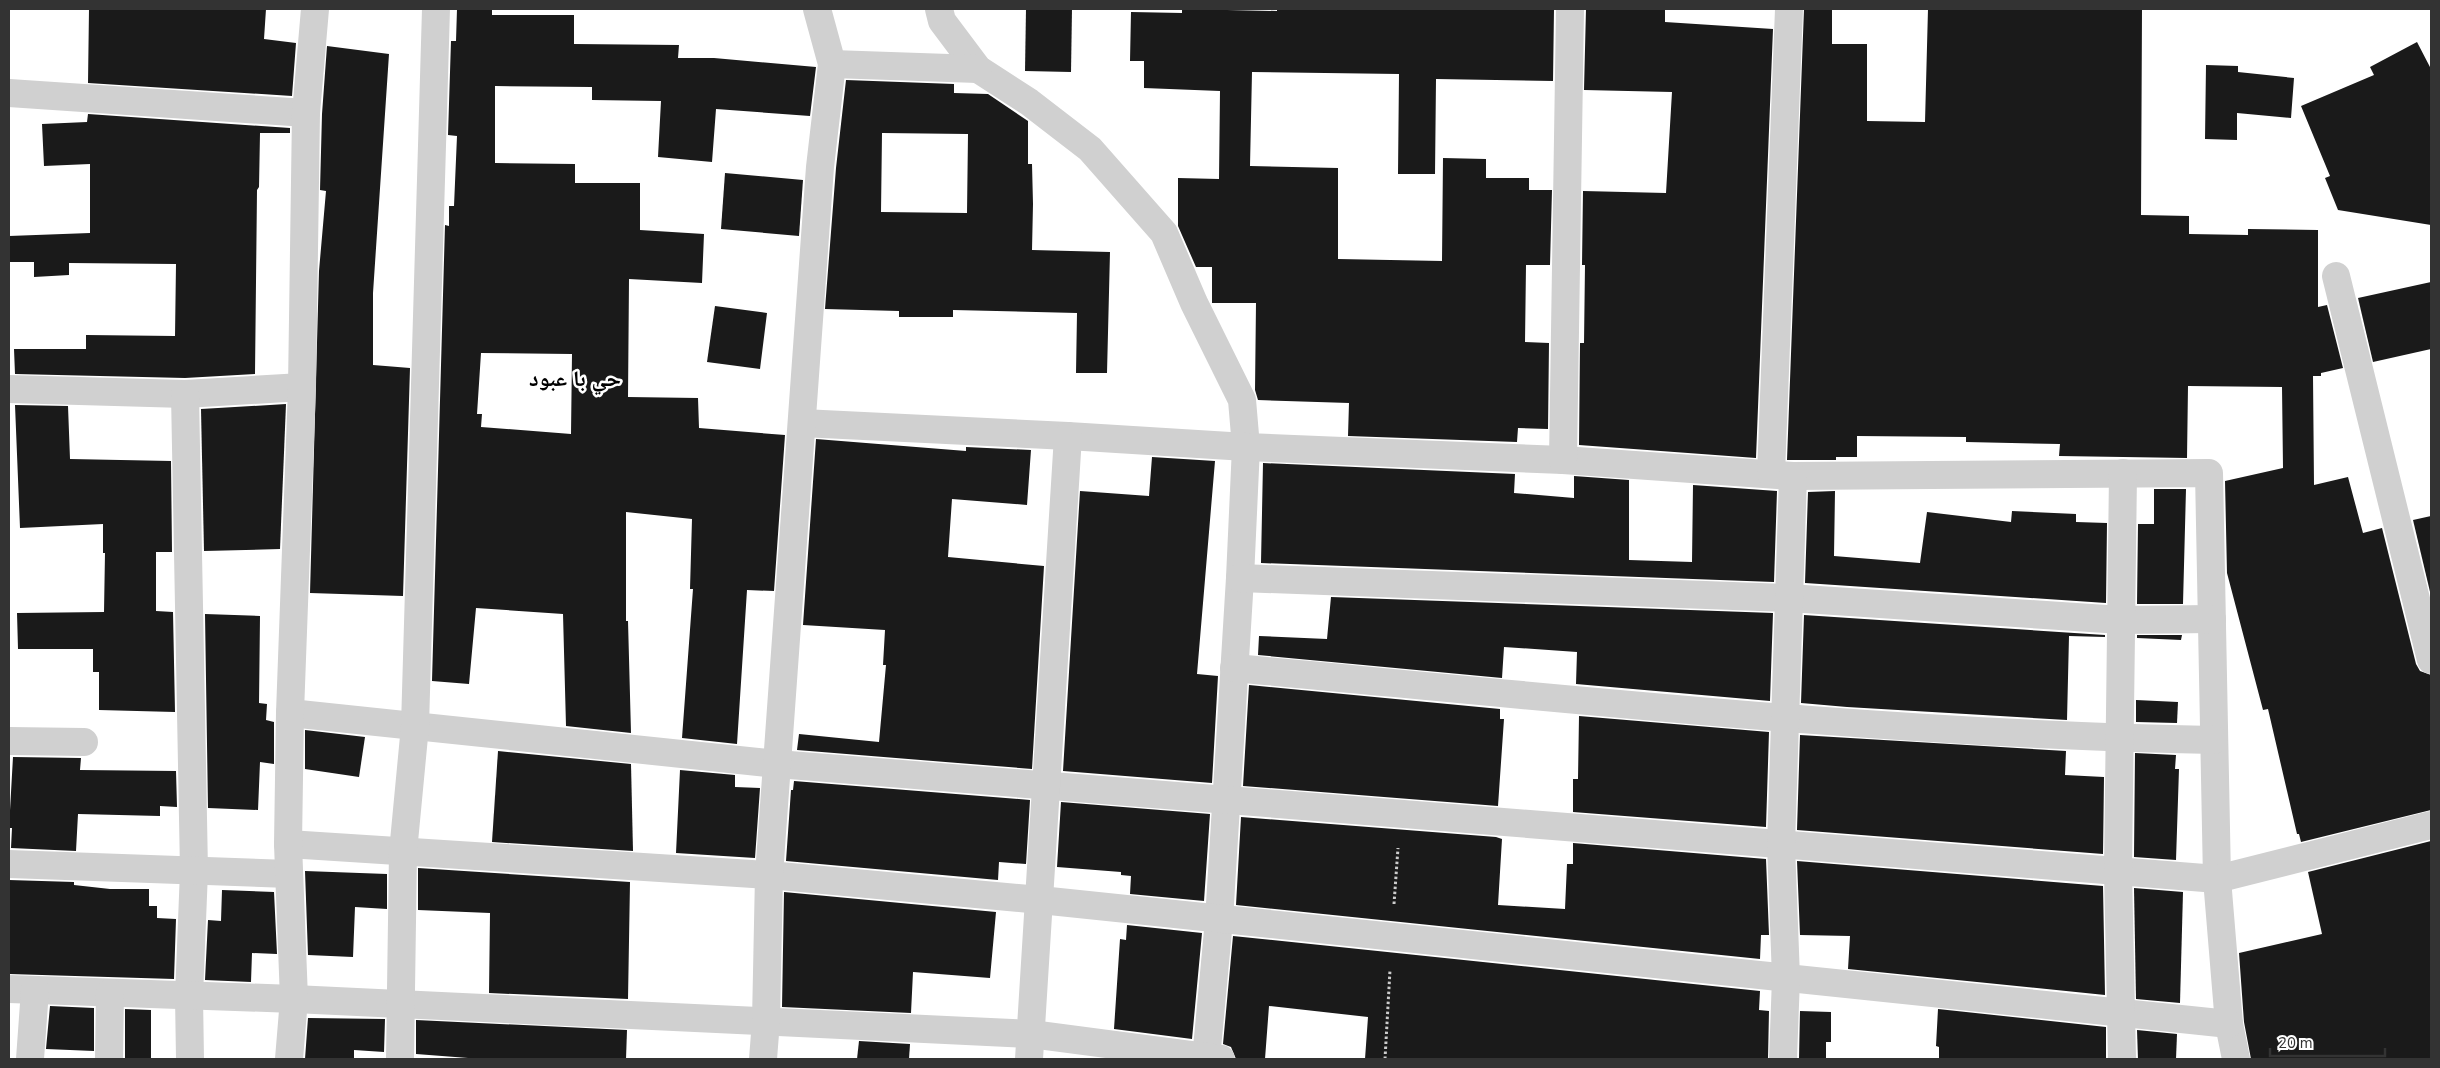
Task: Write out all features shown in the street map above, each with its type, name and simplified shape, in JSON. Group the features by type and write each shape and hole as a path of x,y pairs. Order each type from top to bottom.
{"street":[{"path":"289,1059 294,999 288,844 290,713 302,388 306,113 315,9"},
{"path":"400,1059 403,852 416,726 436,9"},
{"path":"763,1059 766,1021 769,875 820,167 832,64 817,9"},
{"path":"30,1059 22,990 294,999 766,1021 1030,1046 1211,1059 1240,578 1246,447 1242,400 1194,303 1164,233 1090,149 1029,102 978,69 942,21 939,9"},
{"path":"1563,460 1570,9"},
{"path":"1783,1059 1786,978 1781,845 1789,598 1782,475 1789,9"},
{"path":"832,64 978,69"},
{"path":"9,93 306,113"},
{"path":"2336,276 2431,660"},
{"path":"9,389 185,394 302,388"},
{"path":"185,394 194,871 189,996 190,1059"},
{"path":"802,424 1068,436 1246,447 1563,460 1782,475 2209,473 2217,879 2229,1024 2236,1059"},
{"path":"1030,1046 1068,436"},
{"path":"2122,1059 2118,871 2123,473"},
{"path":"1240,578 1789,598 2121,620 2212,619"},
{"path":"1234,668 1785,718 2120,738 2214,740"},
{"path":"290,713 777,764 2217,879 2431,824"},
{"path":"9,741 84,742"},
{"path":"288,844 769,875 1040,900 2229,1024"},
{"path":"9,864 289,874"},
{"path":"109,1059 110,993"}],"building":[{"path":"89,9 266,9 264,39 296,43 292,96 88,83"},
{"path":"457,9 492,9 492,15 574,15 574,44 679,45 678,58 714,58 816,67 810,116 716,109 712,162 658,157 661,101 592,100 592,87 495,86 495,163 575,164 575,183 640,183 640,230 704,234 702,283 629,279 628,397 698,398 699,428 785,435 774,591 747,590 737,744 682,738 693,589 690,589 692,519 626,512 626,621 628,621 631,733 566,726 563,614 476,608 469,684 432,681 445,225 449,226 449,206 454,206 457,136 448,135 451,41 456,41","holes":["481,353 572,354 571,434 481,427 482,414 477,414"]},
{"path":"1026,9 1072,9 1071,72 1025,71"},
{"path":"1182,9 1277,11 1277,9 1554,9 1553,81 1436,79 1435,174 1398,174 1399,74 1252,72 1250,166 1338,168 1338,259 1442,261 1443,158 1486,159 1486,178 1529,178 1529,190 1552,190 1550,265 1526,265 1525,342 1549,343 1548,429 1518,428 1517,442 1348,436 1349,403 1258,400 1255,390 1256,303 1212,303 1212,267 1196,267 1178,226 1178,178 1219,179 1220,91 1144,88 1144,61 1130,61 1131,12 1182,13"},
{"path":"1586,9 1665,9 1665,22 1773,29 1756,458 1579,445 1580,343 1584,343 1585,265 1582,265 1583,191 1666,193 1672,92 1584,90"},
{"path":"1804,9 1832,9 1832,44 1867,44 1867,121 1925,122 1928,9 2142,9 2141,215 2189,216 2189,234 2248,235 2248,229 2318,230 2318,307 2327,305 2343,368 2321,373 2321,376 2313,376 2314,485 2348,477 2363,533 2382,528 2416,664 2420,671 2431,675 2431,810 2301,842 2299,834 2297,834 2268,709 2263,710 2227,573 2225,481 2283,468 2282,387 2188,386 2187,458 2059,456 2060,444 1966,442 1966,437 1857,436 1857,457 1836,457 1836,460 1787,460"},
{"path":"2417,42 2431,69 2431,225 2338,210 2325,178 2330,176 2301,106 2374,75 2370,67"},
{"path":"327,46 389,54 373,293 373,365 410,368 403,596 310,593 319,271 326,191 320,190 322,114"},
{"path":"2206,65 2238,66 2238,72 2294,78 2291,118 2237,113 2237,140 2205,139"},
{"path":"846,80 954,84 954,93 988,94 1028,121 1028,164 1032,164 1032,250 1110,252 1107,373 1076,373 1077,313 953,310 953,317 899,317 899,311 825,309 836,168","holes":["882,133 968,134 967,213 881,212"]},
{"path":"88,114 290,128 290,133 260,133 259,187 257,190 255,374 185,378 15,374 14,349 86,349 86,335 175,336 176,264 69,263 69,275 34,277 34,262 9,262 9,236 90,233 90,164 44,166 42,124 87,122"},
{"path":"725,173 803,180 799,236 721,229"},
{"path":"2431,282 2431,349 2373,362 2358,298"},
{"path":"715,306 767,313 760,369 707,362"},
{"path":"286,404 280,549 204,551 201,409"},
{"path":"15,405 68,406 70,459 171,461 172,552 156,552 156,611 173,612 175,712 99,710 99,672 93,672 93,649 18,649 17,613 104,612 105,553 103,553 103,524 20,528"},
{"path":"816,439 966,451 966,447 1031,450 1027,505 952,499 948,557 1044,566 1032,769 797,750 799,734 879,742 886,665 883,665 885,630 803,625"},
{"path":"1152,457 1215,461 1197,674 1218,676 1212,783 1063,771 1080,491 1149,496"},
{"path":"1263,463 1515,474 1514,493 1574,498 1574,476 1629,480 1629,560 1692,562 1693,485 1777,491 1774,582 1261,563"},
{"path":"2154,489 2186,489 2183,604 2137,604 2138,524 2154,524"},
{"path":"1835,491 1834,556 1920,563 1927,512 2011,522 2012,511 2076,514 2076,522 2107,523 2106,603 1805,583 1808,492"},
{"path":"2431,516 2431,596 2413,520"},
{"path":"1331,597 1773,613 1770,701 1576,684 1577,652 1504,647 1502,678 1258,655 1259,636 1327,639"},
{"path":"205,614 260,616 259,703 267,704 266,720 274,722 274,764 260,762 258,810 208,808"},
{"path":"1804,615 2105,635 2105,637 2069,636 2067,720 1847,707 1801,703"},
{"path":"2137,635 2182,635 2181,640 2137,638"},
{"path":"1249,685 1500,709 1500,719 1504,719 1498,806 1243,786"},
{"path":"2136,700 2178,702 2177,723 2136,722"},
{"path":"1579,716 1769,732 1766,827 1573,812 1573,779 1578,779"},
{"path":"305,730 365,737 359,777 305,769"},
{"path":"1800,735 2066,751 2065,775 2104,777 2103,854 1797,830"},
{"path":"498,751 631,764 633,851 492,842"},
{"path":"2135,753 2176,755 2175,769 2179,769 2176,860 2134,857"},
{"path":"13,757 81,758 80,770 176,771 177,807 160,806 160,816 78,814 76,851 11,848 12,828 9,828"},
{"path":"680,770 735,775 735,787 760,788 755,858 676,853"},
{"path":"794,781 1030,800 1026,864 999,862 998,880 786,861 791,790 793,790"},
{"path":"1061,802 1210,814 1204,901 1130,894 1131,876 1121,875 1121,872 1057,867"},
{"path":"1241,817 1502,839 1498,905 1565,909 1567,864 1573,864 1573,843 1766,859 1769,935 1761,935 1760,959 1236,905"},
{"path":"2431,841 2431,1059 2251,1059 2244,1022 2239,953 2322,934 2308,872"},
{"path":"1797,861 2103,886 2105,995 1848,969 1850,936 1800,935"},
{"path":"418,868 630,882 628,999 489,993 490,913 418,910"},
{"path":"305,871 387,874 387,909 355,907 353,957 308,955"},
{"path":"9,880 74,882 74,885 110,889 149,889 149,906 157,906 157,918 176,919 174,979 9,974"},
{"path":"2134,888 2183,892 2180,1003 2136,999"},
{"path":"222,890 274,892 277,954 252,953 251,982 205,980 208,920 221,921"},
{"path":"784,892 996,912 990,978 913,972 911,1013 782,1007"},
{"path":"1127,925 1202,933 1192,1039 1114,1029 1120,939 1126,940"},
{"path":"1233,936 1760,991 1759,1010 1769,1011 1768,1059 1365,1059 1368,1017 1269,1006 1265,1059 1236,1059 1231,1047 1223,1044"},
{"path":"50,1006 94,1008 94,1051 46,1049"},
{"path":"125,1009 151,1010 151,1059 125,1059"},
{"path":"1938,1009 2106,1027 2106,1059 1939,1059 1939,1047 1936,1046"},
{"path":"1800,1011 1831,1012 1831,1042 1826,1042 1826,1059 1799,1059"},
{"path":"308,1018 385,1019 384,1052 354,1050 354,1059 305,1059"},
{"path":"416,1020 627,1030 626,1059 481,1059 416,1054"},
{"path":"2137,1030 2177,1034 2176,1059 2138,1059"},
{"path":"859,1041 910,1044 909,1059 857,1059"}],"district":[{"name":"حي با عبود","path":"575,379"}]}
